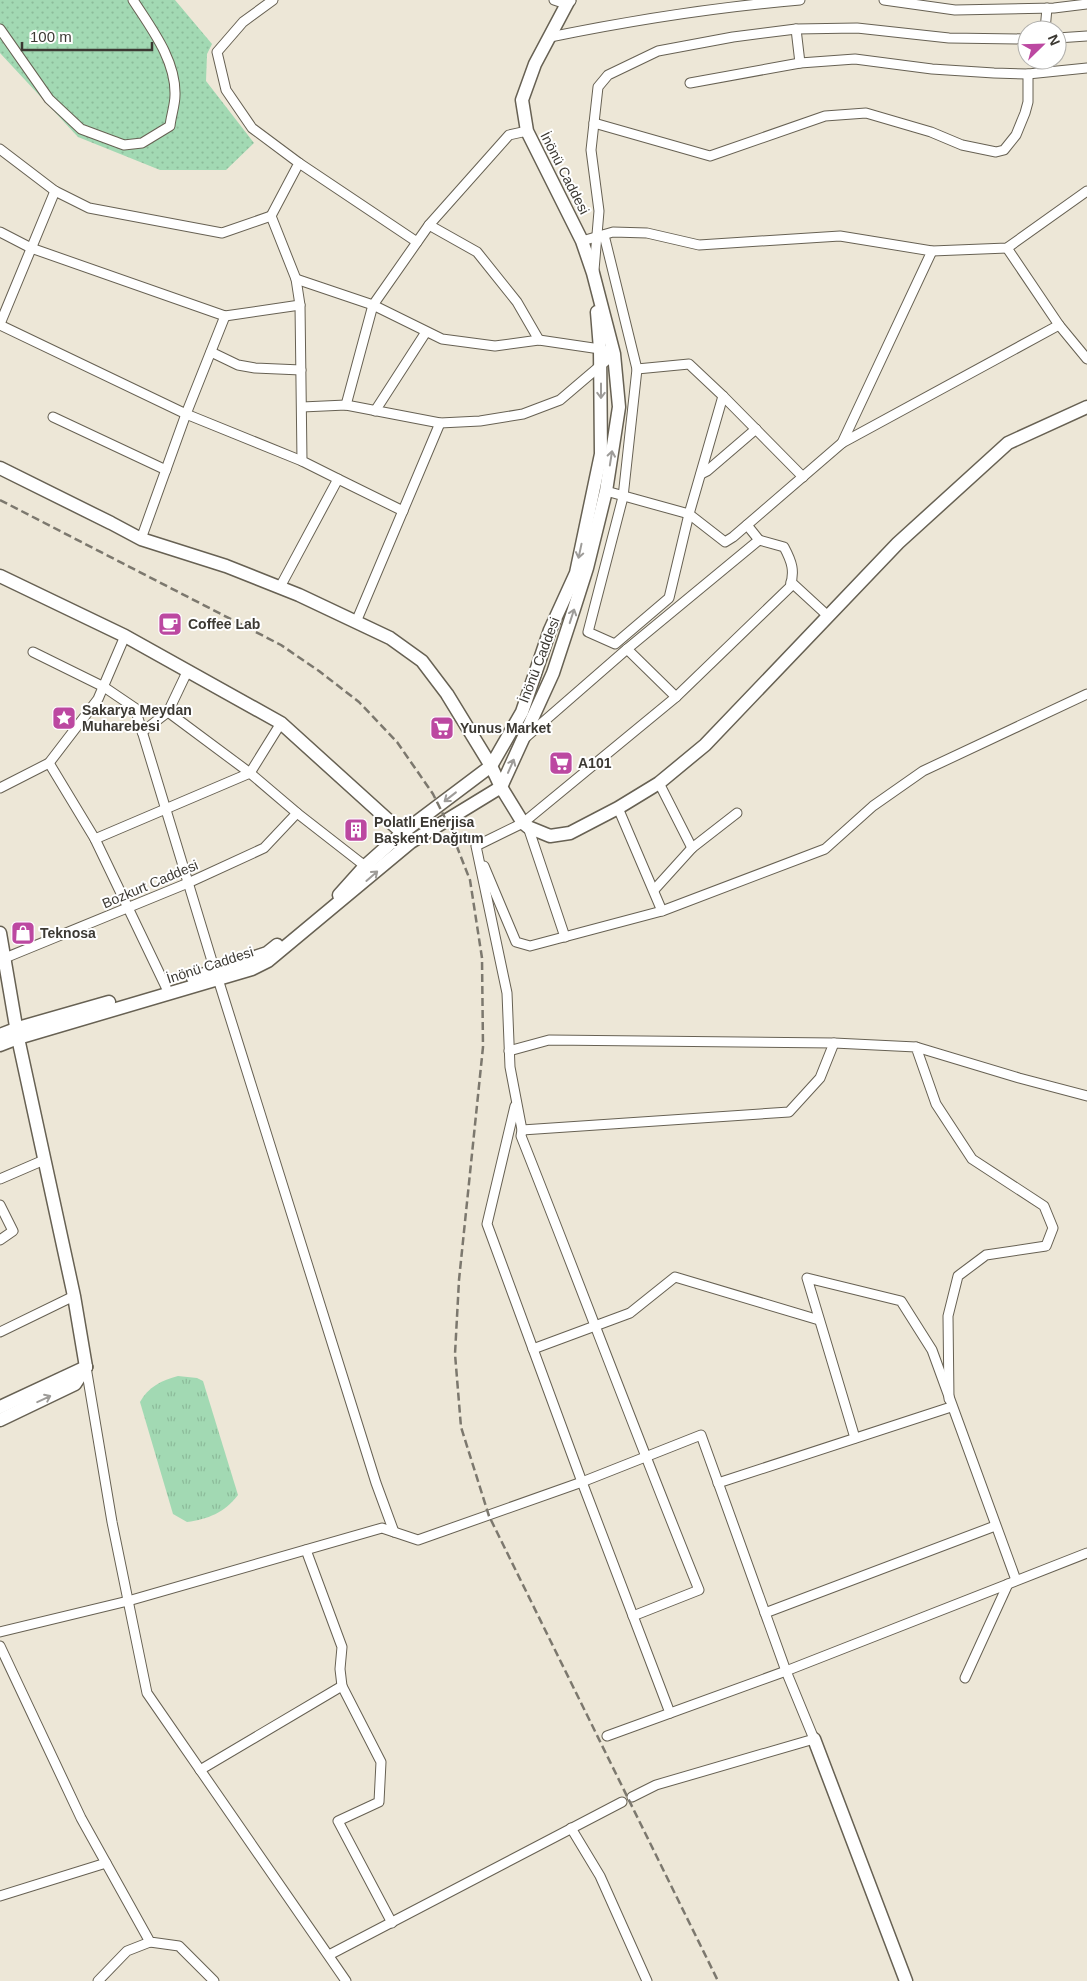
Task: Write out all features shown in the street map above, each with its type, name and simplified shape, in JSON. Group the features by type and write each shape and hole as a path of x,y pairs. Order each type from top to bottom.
{"street":[{"path":"0,29 49,99 81,129 124,145 142,143 170,126 175,94 171,70 159,41 133,0"},
{"path":"272,0 243,22 217,52 226,90 252,128 417,242"},
{"path":"554,0 569,1"},
{"path":"550,37 617,23 771,2 800,0"},
{"path":"884,0 955,10 1047,8 1087,4"},
{"name":"İnönü Caddesi","path":"0,1035 18,1033 216,975 266,953 334,901 365,866 407,838 501,787 553,673 587,568 606,491 619,408 614,354 593,273 582,241 527,132 522,100 535,64 569,1"},
{"path":"1046,20 1047,8"},
{"path":"593,273 600,236 599,211 591,150 598,87 608,75 658,51 733,37 796,29 857,28 949,38 1017,39"},
{"path":"796,29 800,63"},
{"path":"1067,37 1087,36"},
{"path":"690,84 800,63 855,59 932,69 1028,74 1087,68"},
{"path":"594,123 710,156 825,116 866,113 931,132 962,145 996,152 1004,150 1016,134 1025,113 1028,102 1028,74"},
{"path":"346,405 373,305 429,225 509,135 527,132"},
{"path":"0,149 56,191 89,208 222,234 271,216 299,162"},
{"path":"56,191 0,324 186,414 302,461 403,510"},
{"path":"582,241 613,232 647,233 699,245 840,236 932,251 1007,248 1086,192"},
{"path":"271,216 296,279 300,305 302,461"},
{"path":"429,225 477,252 517,302 539,340"},
{"path":"0,232 31,248 225,316 300,305"},
{"path":"600,236 637,369 623,497 588,632 615,644 670,598 689,514 723,396"},
{"path":"1007,248 1059,325 1087,359"},
{"path":"842,443 932,251"},
{"name":"İnönü Caddesi","path":"0,1045 18,1033 166,987 216,975 252,969 268,961 407,838 492,766 522,712 550,630 576,573 601,454 600,349 593,273"},
{"path":"296,279 373,305 442,339 495,346 539,340 600,349 614,354 560,400 522,414 480,421 440,423 346,405 302,407"},
{"path":"141,540 186,414 225,316"},
{"path":"606,491 689,514 725,542 842,443 1059,325"},
{"path":"375,411 426,332"},
{"path":"211,352 238,365 255,368 301,370"},
{"path":"637,369 689,364 803,477"},
{"path":"526,825 550,836 570,833 618,808 659,783 705,745 898,543 1008,443 1087,407"},
{"path":"53,417 166,470"},
{"path":"356,622 440,423"},
{"path":"701,474 756,429"},
{"path":"0,468 112,523 141,540 226,566 356,622 390,638 422,661 447,694 492,766 501,787 526,825 564,937"},
{"path":"280,588 338,479"},
{"path":"476,846 526,825 676,696 790,587 794,576 793,564 784,547 759,540 747,525"},
{"path":"522,740 627,649 759,540"},
{"path":"0,576 125,636 280,723 407,838"},
{"path":"791,582 828,616"},
{"path":"0,788 50,764 98,699 125,636"},
{"path":"627,649 676,696"},
{"path":"33,652 104,687 135,708 216,975 376,1483 394,1532"},
{"path":"142,732 168,712 187,672"},
{"path":"476,846 516,942 530,946 662,910 825,849 873,806 923,771 1087,694"},
{"path":"168,712 250,773 297,813 365,866"},
{"path":"95,839 250,773 280,723"},
{"path":"50,764 95,839 166,987"},
{"path":"659,783 692,848"},
{"path":"618,808 662,910"},
{"name":"Bozkurt Caddesi","path":"3,959 128,909 264,848 297,813"},
{"path":"654,890 692,848 737,813"},
{"path":"476,846 507,993 510,1067 522,1130 521,1136 596,1326 645,1458 699,1590 633,1616"},
{"path":"0,933 3,959 18,1033 74,1296 112,1522 147,1693 346,1981"},
{"path":"509,1051 549,1040 834,1043 916,1047 1087,1096"},
{"path":"522,1130 789,1112 820,1078 834,1043"},
{"path":"916,1047 936,1104 972,1159 1044,1206 1053,1228 1046,1246 986,1255 958,1276 948,1316 950,1403"},
{"path":"516,1103 487,1224 670,1713"},
{"path":"0,1179 44,1160"},
{"path":"0,1205 13,1231 0,1240"},
{"path":"533,1349 630,1313 675,1276 819,1320"},
{"path":"855,1438 807,1278 901,1301 932,1350 995,1526 1012,1582 965,1678"},
{"path":"0,1332 74,1296"},
{"path":"0,1407 86,1368"},
{"path":"0,1420 75,1384 86,1368"},
{"path":"718,1483 855,1438 950,1403"},
{"path":"0,1632 128,1601 382,1528 418,1540 582,1482 701,1434 786,1671 814,1739 906,1981"},
{"path":"765,1613 995,1526"},
{"path":"306,1550 342,1647 340,1669 342,1686 381,1762 379,1802 338,1821 392,1923"},
{"path":"606,1736 786,1671 1087,1554"},
{"path":"0,1646 81,1818 150,1942"},
{"path":"200,1770 342,1686"},
{"path":"632,1797 656,1785 814,1739"},
{"path":"329,1955 622,1802"},
{"path":"570,1828 600,1876 647,1981"},
{"path":"0,1896 106,1863"},
{"path":"98,1981 127,1951 150,1942 179,1946 214,1981"}],"green space":[{"path":"0,0 175,0 212,44 207,54 206,81 254,143 226,170 160,170 78,137 0,53"},
{"path":"178,1376 197,1378 203,1381 238,1495 221,1511 202,1519 187,1522 173,1514 140,1402 147,1392 156,1385"}],"railway":[{"path":"0,500 281,645 319,671 359,702 397,742 433,794 448,824 470,880 482,958 483,1047 459,1280 455,1354 461,1427 489,1516 718,1981"}],"place":[{"name":"Coffee Lab","path":"170,624"},
{"name":"Sakarya Meydan Muharebesi","path":"64,718"},
{"name":"Yunus Market","path":"442,728"},
{"name":"A101","path":"561,763"},
{"name":"Polatlı Enerjisa Başkent Dağıtım","path":"356,830"},
{"name":"Teknosa","path":"23,933"}]}
